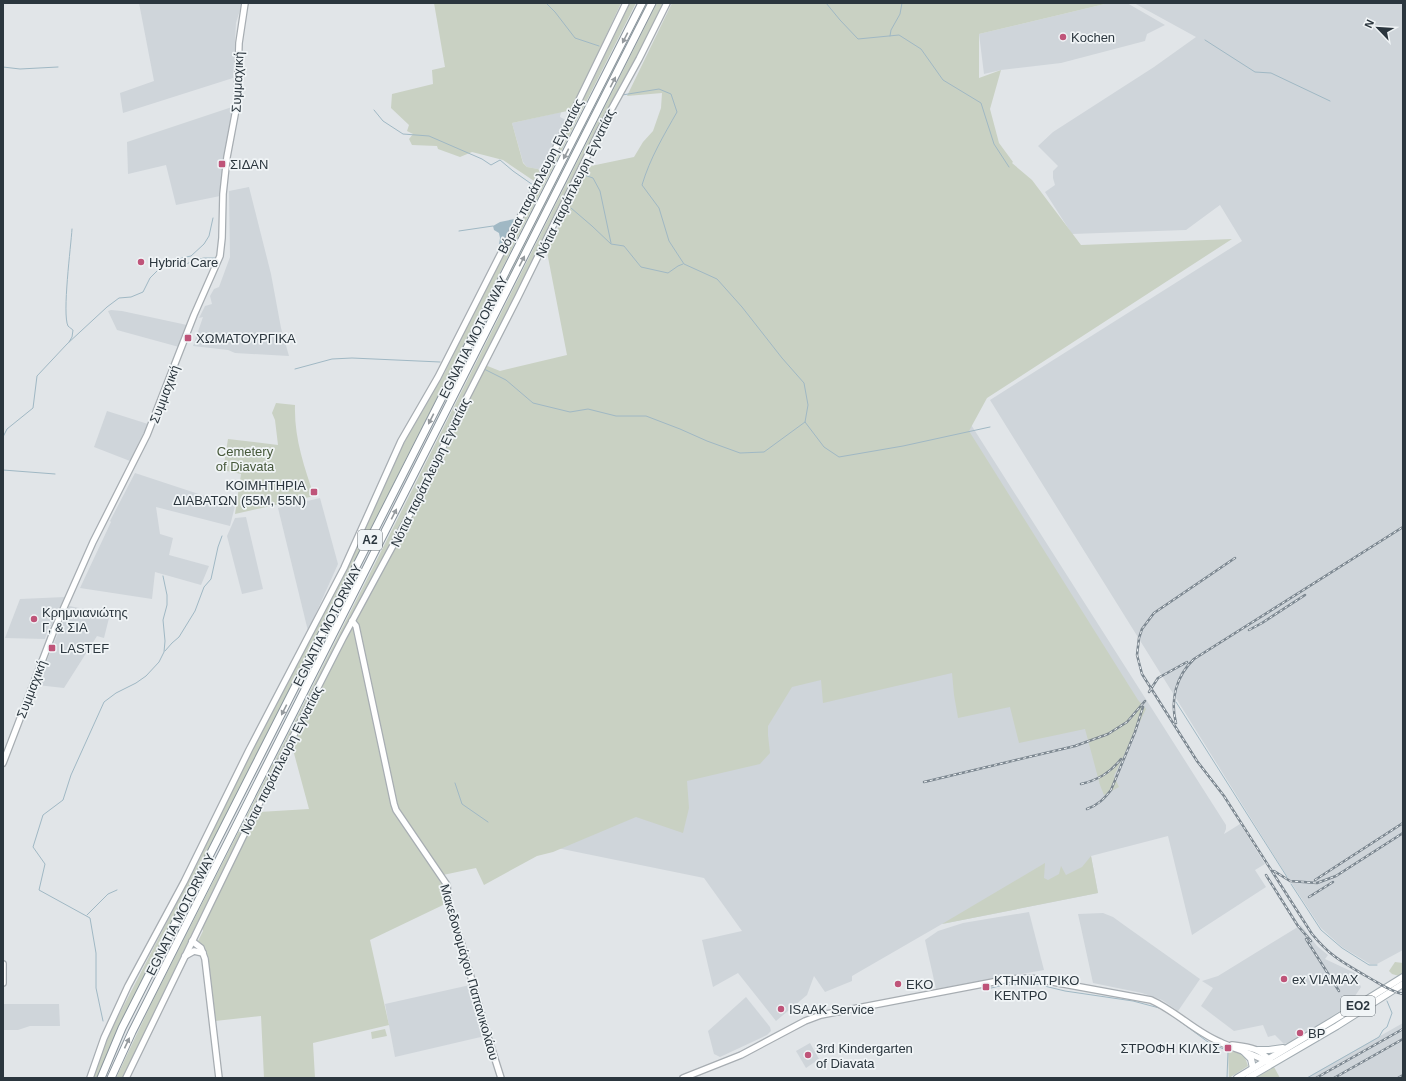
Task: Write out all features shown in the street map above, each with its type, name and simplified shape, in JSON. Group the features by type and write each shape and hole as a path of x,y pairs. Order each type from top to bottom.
{"highway":[{"name":"EGNATIA MOTORWAY","path":"100,1078 122,1028 642,3"},
{"name":"EGNATIA MOTORWAY","path":"111,1078 132,1032 652,3"}],"main road":[{"name":"ΕΟ2","path":"1248,1078 1291,1046 1403,977"},
{"name":"ΕΟ2","path":"1237,1078 1253,1068 1269,1062 1360,1012 1403,984"},
{"path":"1258,1050 1271,1050 1291,1046"},
{"path":"1244,1052 1251,1059 1253,1068"}],"street":[{"name":"Συμμαχική","path":"3,763 57,624 93,542 147,435 194,315 220,256 222,238 222,200 227,158 237,104 239,43 245,3"},
{"name":"Βόρεια παράπλευρη Εγνατίας","path":"90,1078 104,1038 128,986 184,882 249,750 344,568 401,441 438,377 496,261 547,166 626,3"},
{"name":"Νότια παράπλευρη Εγνατίας","path":"185,956 269,784 352,621 417,501 596,137 642,53 667,3"},
{"name":"Μακεδονομάχου Παπανικολάου","path":"352,621 356,626 394,804 396,810 447,885 449,907 461,942 501,1078"},
{"path":"192,941 199,946 202,953 219,1078"},
{"path":"126,1078 185,956 192,952 202,953"},
{"path":"3,964 3,983"},
{"path":"683,1078 737,1057 806,1021 821,1015 1019,978 1031,978 1056,982 1151,1000 1210,1038 1260,1057 1269,1062"},
{"path":"1226,1045 1258,1050 1264,1054 1269,1062"}],"shaded area":[{"path":"139,3 242,3 236,23 233,78 123,113 120,93 154,81"},
{"name":"Kochen","path":"1109,3 1127,3 1165,25 1147,34 1145,41 1061,63 1001,70 984,74 979,34"},
{"path":"1134,3 1403,3 1403,950 1377,964 1370,964 1342,947 1321,928 1290,881 990,400 1242,241 1220,205 1186,230 1072,234 1045,192 1055,185 1053,171 1058,166 1038,146 1053,132 1154,67 1196,37"},
{"path":"232,107 220,196 176,205 166,165 128,174 127,142"},
{"path":"561,112 560,117 566,120 540,171 538,169 527,167 523,162 512,123"},
{"path":"249,187 271,274 281,328 289,356 235,353 228,350 193,346 203,317 199,318 205,306 212,304 210,296 214,289 219,287 230,257 229,191"},
{"path":"877,277 1226,825 1224,834 1240,824 1265,864 1255,870 1266,887 1192,935 1168,836 1091,856 1098,893 942,924 852,976 852,981 825,992 814,976 807,995 776,1021 738,973 713,987 702,940 742,931 704,878 523,841"},
{"path":"111,310 187,325 181,337 179,347 117,330 108,311"},
{"path":"107,411 148,424 130,461 94,447"},
{"path":"135,473 235,506 230,526 156,507 160,534 173,538 169,555 209,566 201,585 155,572 152,599 80,588 111,522 110,521"},
{"path":"320,498 338,564 308,631 278,508"},
{"path":"246,517 263,589 242,594 227,536 235,518"},
{"path":"65,597 51,626 49,626 45,639 5,638 20,599"},
{"path":"69,606 110,614 104,638 97,636 64,688 37,685"},
{"path":"1029,912 1044,970 936,989 925,940 938,931 963,923"},
{"path":"1103,913 1113,917 1200,979 1178,1011 1162,1000 1142,993 1093,983 1078,914"},
{"name":"ex VIAMAX","path":"1301,925 1317,946 1328,955 1325,959 1355,973 1361,987 1349,1005 1292,1042 1284,1044 1275,1035 1268,1037 1263,1025 1234,1031 1201,1006 1213,988 1202,981 1218,976"},
{"path":"470,985 485,1036 395,1057 385,1004"},
{"path":"746,997 770,1027 771,1031 767,1035 720,1057 714,1054 708,1031"},
{"path":"3,1004 59,1004 60,1026 30,1026 18,1030 3,1030"},
{"path":"1403,1023 1403,1078 1306,1078"},
{"name":"3rd Kindergarten of Diavata","path":"810,1043 819,1059 806,1068 796,1051"}],"green space":[{"path":"434,3 621,3 572,110 512,123 523,163 527,167 538,169 540,171 534,181 503,160 472,152 460,157 438,149 437,146 412,145 409,139 413,134 407,131 409,125 391,108 392,94 433,84 432,70 445,67"},
{"path":"630,3 636,3 111,1044 99,1078 94,1078 106,1040 197,864 246,759 347,565 401,448 445,372 497,265 591,84"},
{"path":"647,3 649,3 500,297 498,297"},
{"path":"657,3 664,3 420,492 305,708 184,950 123,1078 116,1078 153,1000 393,528"},
{"path":"672,3 1109,3 979,34 979,78 1001,70 990,109 999,143 1013,162 1012,163 1032,180 1081,245 1232,239 987,398 969,431 1138,700 1146,709 1114,776 1119,787 1104,795 1085,729 1019,743 1010,707 958,718 952,673 823,703 821,680 792,687 768,726 770,753 760,764 687,781 689,808 683,833 636,817 553,852 537,856 484,885 476,868 443,875 439,878 444,887 443,905 370,940 389,1025 313,1043 315,1078 264,1078 261,1016 215,1021 207,954 198,941 203,931 202,927 259,812 309,809 292,746 339,651 427,487 485,365 500,371 567,355 547,252 586,167 634,157 643,142 653,131 661,108 662,93 627,96"},
{"name":"Cemetery of Diavata","path":"276,403 295,405 298,440 303,463 314,496 235,514 241,474 223,470 228,439 278,445 275,420 272,413"},
{"path":"1091,856 1098,893 942,924 1045,863 1044,878 1048,880 1059,874 1061,866 1066,875 1082,867"},
{"path":"1395,962 1403,963 1403,973 1399,976 1392,974 1389,971"},
{"path":"385,1029 387,1036 372,1039 371,1032"},
{"path":"1228,1050 1244,1056 1248,1066 1229,1078"},
{"path":"1274,1067 1280,1078 1255,1078"}],"water":[{"path":"519,218 500,251 498,251 500,238 499,233 494,230 493,226 500,222"}],"waterway":[{"path":"546,3 575,38 599,46"},
{"path":"826,3 858,39 899,35 921,49 943,80 981,103 994,144 1009,167"},
{"path":"890,36 891,30 900,14 902,3"},
{"path":"1205,40 1255,72 1271,73 1330,101"},
{"path":"3,67 20,69 58,67"},
{"path":"622,95 659,89 671,94 677,112 653,156 642,185 659,208 669,241 684,264 717,279 742,307 782,358 804,383 808,405 805,422 824,447 839,457 903,446 990,427"},
{"path":"374,110 383,121 403,134 429,136 482,159 491,165 500,160 533,185"},
{"path":"584,168 584,175 593,178 600,191 611,243"},
{"path":"571,208 611,244 624,246 641,267 668,273 683,264"},
{"path":"3,437 7,429 33,408 37,376 67,344 107,307 119,298 131,297 143,292 150,278 161,267 182,258 191,256 204,244 209,236 213,218"},
{"path":"459,231 493,226"},
{"path":"69,342 72,337 73,330 68,326 66,319 66,308 72,229"},
{"path":"171,264 183,266 194,260 216,258"},
{"path":"295,369 332,359 352,358 440,362"},
{"path":"484,369 506,380 533,403 570,412 588,409 616,416 646,416 740,453 764,452 805,422"},
{"path":"3,470 55,474"},
{"path":"165,651 179,637 195,611 204,587 211,579 222,536"},
{"path":"103,1021 96,988 96,953 90,918 39,890 45,864 33,847 43,815 63,800 71,775 104,702 116,693 146,676 159,662 164,652 165,641 163,620 167,605 167,595 163,576"},
{"path":"1176,702 1287,877"},
{"path":"455,783 462,804 488,822"},
{"path":"1291,884 1321,930 1342,948 1369,965 1377,965"},
{"path":"87,915 108,894 117,890"},
{"path":"987,989 1004,985 1036,984 1065,991 1133,1001 1163,1009 1208,1042 1228,1051 1227,1078"},
{"path":"1307,1078 1379,1037 1383,1030 1387,1027 1392,1013 1387,1001"}],"railway":[{"path":"1176,723 1174,714 1174,697 1176,689 1183,673 1194,659 1403,527"},
{"path":"1235,558 1154,613 1142,629 1139,638 1137,655 1142,674 1197,761 1224,796 1312,934 1325,948 1343,962 1393,991 1403,994"},
{"path":"1249,630 1305,595"},
{"path":"1149,692 1158,678 1187,662"},
{"path":"924,782 1075,746 1108,734 1127,722 1145,701"},
{"path":"1087,809 1094,806 1111,790 1135,732 1143,707"},
{"path":"1081,784 1103,775 1121,759"},
{"path":"1315,880 1403,823"},
{"path":"1274,871 1290,881 1317,883 1336,876 1403,833"},
{"path":"1266,875 1298,926 1311,941"},
{"path":"1309,897 1333,882"},
{"path":"1306,939 1339,991"},
{"path":"1316,1078 1403,1029"},
{"path":"1334,1078 1403,1039"},
{"path":"1398,1078 1403,1075"}],"place":[{"name":"Kochen","path":"1063,37"},
{"name":"ΣΙΔΑΝ","path":"222,164"},
{"name":"Hybrid Care","path":"141,262"},
{"name":"ΧΩΜΑΤΟΥΡΓΙΚΑ","path":"188,338"},
{"name":"ΚΟΙΜΗΤΗΡΙΑ ΔΙΑΒΑΤΩΝ (55Μ, 55Ν)","path":"314,492"},
{"name":"Κρημνιανιώτης Γ, & ΣΙΑ","path":"34,619"},
{"name":"LASTEF","path":"52,648"},
{"name":"ex VIAMAX","path":"1284,979"},
{"name":"EKO","path":"898,984"},
{"name":"ΚΤΗΝΙΑΤΡΙΚΟ ΚΕΝΤΡΟ","path":"986,987"},
{"name":"ISAAK Service","path":"781,1009"},
{"name":"BP","path":"1300,1033"},
{"name":"ΣΤΡΟΦΗ ΚΙΛΚΙΣ","path":"1228,1048"},
{"name":"3rd Kindergarten of Diavata","path":"808,1055"}]}
